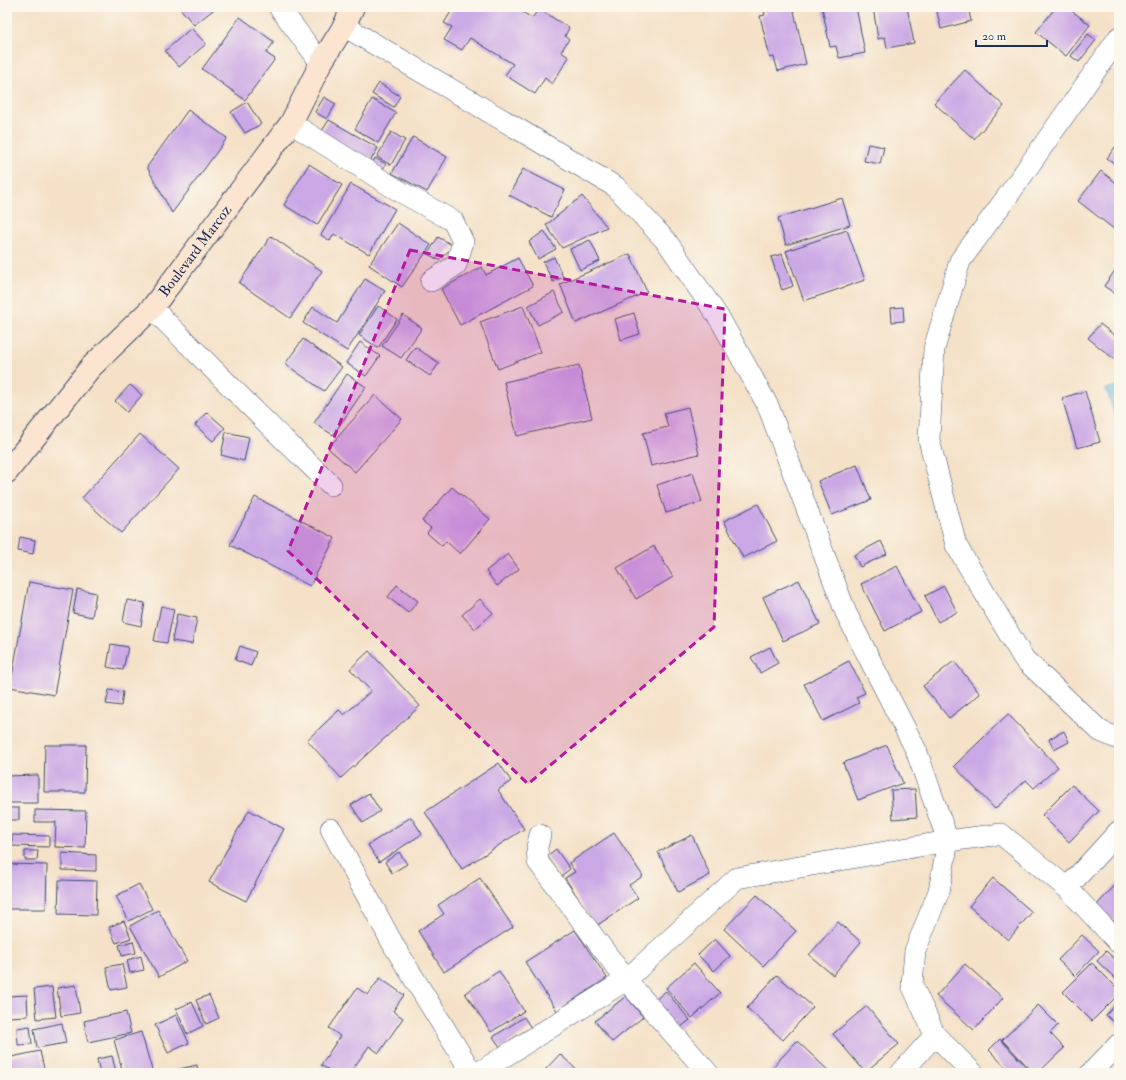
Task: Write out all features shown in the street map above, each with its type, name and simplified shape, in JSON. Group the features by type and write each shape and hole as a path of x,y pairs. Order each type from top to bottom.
{"main road":[{"name":"Boulevard Marcoz","path":"7,472 91,367 152,308 292,123 321,64 348,17"}],"street":[{"path":"279,7 321,64"},
{"path":"348,17 616,187 667,242 721,321 768,406 846,613 916,750 948,841 939,891 915,952 912,985 934,1036 973,1073"},
{"path":"1119,37 1012,190 960,261 934,349 929,440 956,545 1024,659 1100,731 1119,739"},
{"path":"292,123 394,188 453,221 464,242 456,265 431,281"},
{"path":"152,308 331,485"},
{"path":"331,829 394,946 472,1073"},
{"path":"1067,888 1119,832"},
{"path":"478,1073 626,980 737,878 948,841 1001,834 1067,888 1119,943"},
{"path":"540,835 537,848 538,862 626,980 708,1073"},
{"path":"901,1073 934,1036"},
{"path":"1091,1073 1119,1044"}],"highlighted area":[{"path":"410,250 725,309 714,627 528,784 288,551"}],"water":[{"path":"1119,385 1119,427 1106,389"}],"building":[{"path":"179,7 217,7 194,25"},
{"path":"454,7 514,7 532,18 539,9 569,28 565,36 569,39 561,52 569,57 552,84 545,78 535,94 505,75 513,64 470,38 462,50 444,40 452,27 444,23"},
{"path":"763,7 793,7 806,64 778,71 774,57 770,58 760,16 765,15"},
{"path":"822,7 856,7 865,53 839,58 836,46 830,47"},
{"path":"873,7 907,7 914,43 887,48 885,37 878,39"},
{"path":"936,7 968,7 971,21 941,29"},
{"path":"1056,7 1067,7 1090,25 1066,56 1036,32"},
{"path":"240,17 274,42 266,53 275,59 245,100 202,69"},
{"path":"191,28 206,44 179,67 165,51"},
{"path":"1088,34 1096,40 1079,62 1071,56"},
{"path":"965,70 1004,106 974,139 934,103"},
{"path":"379,83 400,96 394,107 372,94"},
{"path":"324,97 336,104 327,119 315,112"},
{"path":"372,99 396,113 378,143 355,129"},
{"path":"247,102 261,124 245,133 231,112"},
{"path":"188,110 227,138 172,213 147,167"},
{"path":"329,120 378,148 367,166 318,137"},
{"path":"391,132 405,140 391,165 377,157"},
{"path":"413,137 447,157 427,192 392,173"},
{"path":"1119,142 1119,167 1107,158"},
{"path":"868,144 884,147 880,164 864,161"},
{"path":"375,158 386,164 381,173 370,167"},
{"path":"309,164 342,185 317,225 284,205"},
{"path":"523,169 565,190 551,217 509,195"},
{"path":"1101,171 1119,185 1119,233 1078,201"},
{"path":"351,184 395,209 369,254 334,234 330,241 321,235"},
{"path":"582,196 607,227 562,248 546,225"},
{"path":"842,198 850,225 786,245 778,218"},
{"path":"398,223 431,245 402,287 369,265"},
{"path":"847,230 865,280 804,301 786,251"},
{"path":"544,231 556,249 538,259 529,242"},
{"path":"271,236 322,271 290,318 239,283"},
{"path":"438,237 454,246 439,260 428,254"},
{"path":"590,240 600,261 580,270 570,249"},
{"path":"630,254 647,292 576,323 560,284"},
{"path":"782,254 793,286 782,290 771,257"},
{"path":"554,257 563,277 553,282 543,262"},
{"path":"518,258 533,286 460,325 441,289 482,267 486,275"},
{"path":"1119,265 1119,292 1117,295 1104,286"},
{"path":"365,279 385,291 347,351 303,323 313,307 337,323"},
{"path":"554,292 564,312 538,325 528,306"},
{"path":"378,306 397,319 378,348 359,335"},
{"path":"523,306 541,352 498,369 480,322"},
{"path":"903,307 904,321 892,322 891,308"},
{"path":"634,313 640,334 621,340 615,319"},
{"path":"403,315 422,328 401,358 382,346"},
{"path":"1100,324 1119,339 1119,354 1114,359 1088,338"},
{"path":"303,339 342,367 324,391 285,364"},
{"path":"360,342 380,356 366,376 346,363"},
{"path":"415,347 439,363 430,376 406,360"},
{"path":"579,365 592,418 517,436 504,382"},
{"path":"347,374 366,387 333,435 314,423"},
{"path":"130,385 142,395 127,412 115,401"},
{"path":"1085,391 1100,442 1077,448 1062,398"},
{"path":"375,395 402,419 355,472 328,448"},
{"path":"688,407 699,454 651,466 643,433 668,427 664,413"},
{"path":"207,412 225,428 213,441 195,425"},
{"path":"226,432 249,437 244,461 221,455"},
{"path":"140,434 179,469 121,533 82,498"},
{"path":"857,465 871,500 832,515 818,481"},
{"path":"693,473 702,502 666,513 657,485"},
{"path":"452,487 490,519 460,554 446,541 442,546 427,533 431,528 422,521"},
{"path":"255,497 335,538 310,586 230,545"},
{"path":"758,504 777,541 743,558 724,521"},
{"path":"20,537 35,540 33,554 18,551"},
{"path":"881,541 887,554 860,567 854,555"},
{"path":"654,546 673,577 636,599 617,568"},
{"path":"508,554 519,569 497,586 486,571"},
{"path":"897,566 921,612 885,631 861,584"},
{"path":"799,580 820,624 783,641 763,597"},
{"path":"29,582 73,590 54,695 10,687"},
{"path":"397,585 418,601 408,613 388,597"},
{"path":"944,586 957,612 938,622 925,596"},
{"path":"77,589 96,593 92,617 73,613"},
{"path":"480,599 493,613 475,629 462,615"},
{"path":"127,600 145,603 141,626 123,622"},
{"path":"161,606 174,609 167,643 154,641"},
{"path":"177,614 197,618 192,644 172,641"},
{"path":"111,644 128,647 123,670 107,667"},
{"path":"240,646 256,652 251,666 235,660"},
{"path":"770,647 778,663 760,673 751,657"},
{"path":"369,651 420,706 341,778 307,740 339,710 344,715 371,691 350,669"},
{"path":"849,661 865,693 856,697 859,703 823,721 804,684"},
{"path":"954,661 980,694 949,718 923,686"},
{"path":"109,690 123,692 121,706 106,704"},
{"path":"1008,714 1058,767 1034,788 1026,780 995,809 954,766"},
{"path":"1064,731 1069,742 1054,750 1049,739"},
{"path":"45,745 86,745 85,792 44,792"},
{"path":"887,745 903,783 858,800 843,763"},
{"path":"499,763 511,781 498,790 524,829 462,869 425,812"},
{"path":"38,775 38,803 7,803 7,776"},
{"path":"1072,785 1099,811 1069,842 1042,815"},
{"path":"915,789 917,817 893,819 891,790"},
{"path":"369,793 380,811 363,823 351,805"},
{"path":"7,808 19,808 19,820 7,820"},
{"path":"35,810 86,811 85,848 55,847 56,822 35,822"},
{"path":"249,810 284,829 246,901 209,882"},
{"path":"411,817 422,834 379,862 368,845"},
{"path":"614,833 643,876 629,885 638,898 596,926 565,878 575,872 569,863"},
{"path":"12,835 49,836 49,847 12,846"},
{"path":"692,835 710,875 678,892 658,852"},
{"path":"556,849 570,869 561,876 547,856"},
{"path":"25,851 38,851 37,860 25,860"},
{"path":"399,852 407,864 392,873 385,862"},
{"path":"62,853 96,855 96,871 62,870"},
{"path":"7,864 47,865 46,909 7,909"},
{"path":"480,878 513,927 444,972 418,931 444,914 438,905"},
{"path":"993,878 1032,912 1008,940 969,906"},
{"path":"59,880 97,881 96,915 58,914"},
{"path":"1119,881 1119,915 1112,923 1095,907"},
{"path":"139,884 152,909 129,921 116,896"},
{"path":"757,895 796,931 763,966 724,929"},
{"path":"158,910 187,961 159,977 130,926"},
{"path":"124,921 131,938 116,943 109,927"},
{"path":"838,922 861,942 833,975 809,955"},
{"path":"575,930 607,978 557,1011 525,962"},
{"path":"1082,935 1099,951 1075,976 1058,960"},
{"path":"715,939 730,956 714,971 698,955"},
{"path":"133,941 136,953 122,956 119,945"},
{"path":"1106,951 1119,963 1119,982 1097,961"},
{"path":"141,956 144,970 130,973 127,960"},
{"path":"694,963 720,993 692,1018 666,988"},
{"path":"1092,963 1119,990 1119,994 1092,1021 1063,992"},
{"path":"122,964 127,987 111,990 106,967"},
{"path":"965,964 1003,998 974,1030 936,996"},
{"path":"499,971 524,1011 491,1032 465,993"},
{"path":"777,975 813,1007 783,1040 747,1008"},
{"path":"380,978 404,995 393,1011 403,1018 379,1053 369,1046 350,1073 333,1073 321,1065 340,1036 329,1028 357,988 368,995"},
{"path":"76,985 80,1013 61,1016 57,988"},
{"path":"52,987 56,1017 37,1019 34,989"},
{"path":"666,991 690,1020 677,1030 654,1001"},
{"path":"27,995 28,1016 7,1017 7,996"},
{"path":"209,995 219,1018 206,1024 196,1000"},
{"path":"626,996 643,1017 612,1042 595,1021"},
{"path":"1119,1001 1119,1027 1106,1015"},
{"path":"192,1002 203,1026 187,1034 176,1009"},
{"path":"1038,1005 1058,1025 1050,1033 1064,1048 1038,1073 1034,1073 1002,1040"},
{"path":"867,1006 899,1044 865,1072 833,1034"},
{"path":"126,1012 131,1033 88,1042 84,1021"},
{"path":"176,1015 189,1043 168,1053 155,1025"},
{"path":"524,1017 531,1028 501,1048 493,1037"},
{"path":"62,1023 66,1043 37,1048 34,1029"},
{"path":"7,1026 12,1047 7,1048"},
{"path":"30,1026 32,1044 18,1045 17,1028"},
{"path":"141,1032 152,1070 143,1073 123,1073 114,1040"},
{"path":"1000,1039 1032,1073 1011,1073 989,1050"},
{"path":"797,1041 831,1073 767,1073"},
{"path":"40,1051 45,1073 7,1073 7,1058"},
{"path":"560,1054 580,1073 542,1073"},
{"path":"112,1056 116,1072 100,1073 97,1059"},
{"path":"197,1065 198,1073 167,1072"}]}
